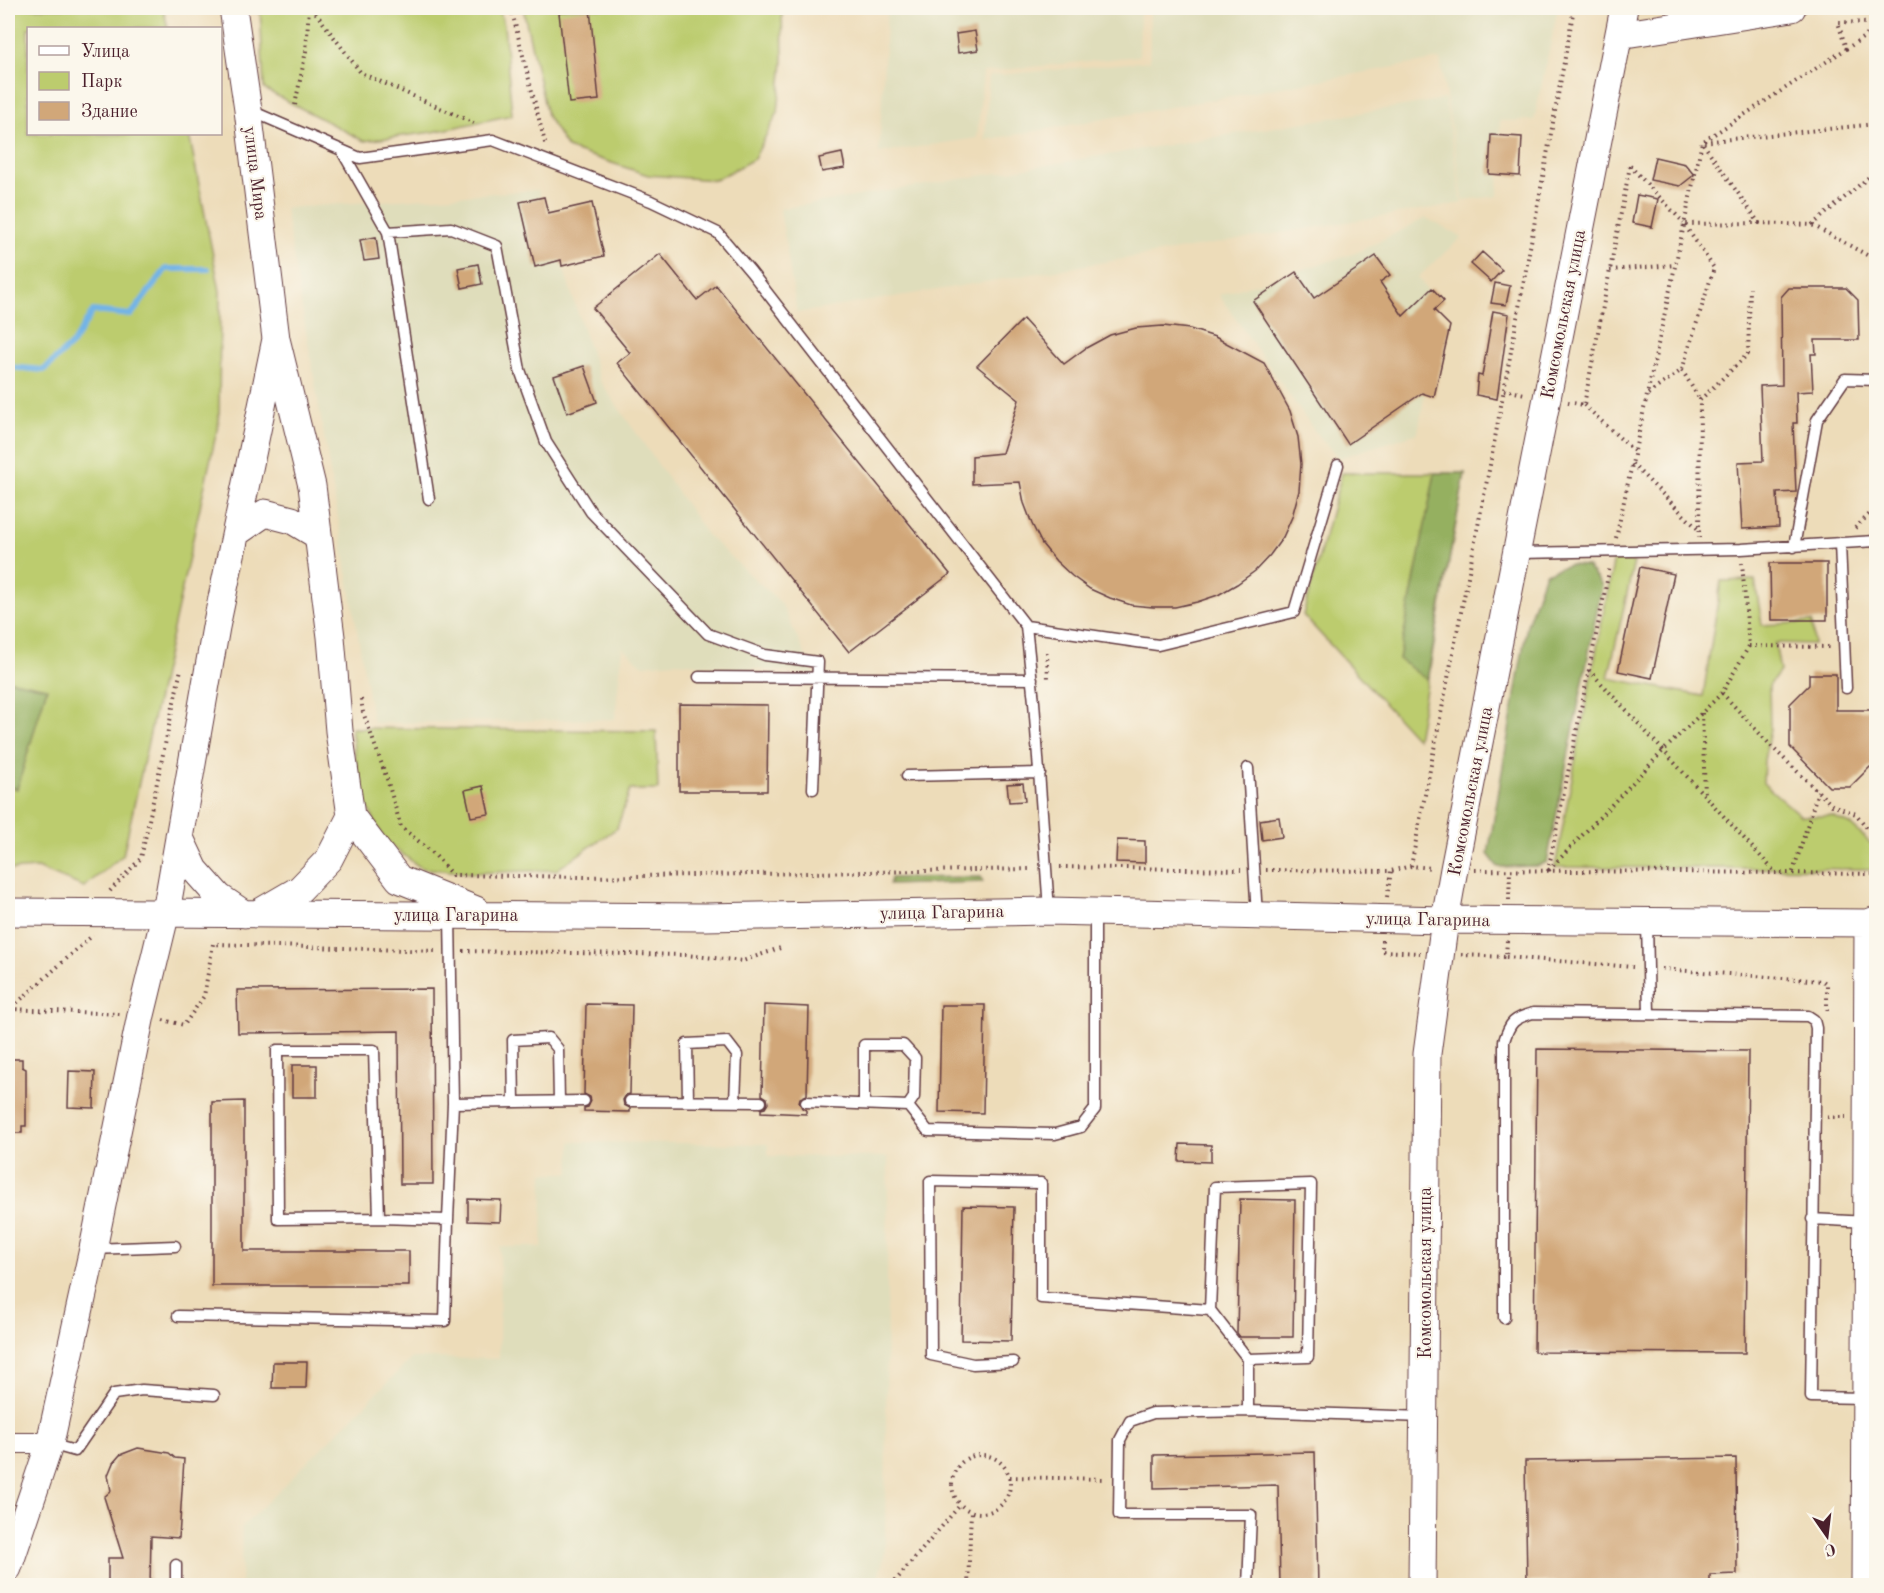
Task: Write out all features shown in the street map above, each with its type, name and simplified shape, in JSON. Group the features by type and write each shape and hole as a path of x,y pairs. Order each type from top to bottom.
{"main road":[{"name":"улица Мира","path":"233,8 276,339"},
{"name":"Комсомольская улица","path":"1422,1586 1427,1054 1454,869 1624,8"},
{"path":"1619,34 1792,8"},
{"path":"8,1568 50,1443 93,1249 141,1015 166,912 216,627 276,339"},
{"path":"276,339 312,486 331,637 339,731 351,816 399,879 486,914"},
{"path":"236,533 265,513 292,520 317,535"},
{"path":"179,836 195,870 219,897 250,914 300,889 329,860 351,816"},
{"name":"улица Гагарина","path":"8,912 705,916 1050,911 1445,920 1873,922"},
{"path":"1869,1575 1866,1398 1872,1222 1873,922"}],"street":[{"path":"8,1443 50,1443"}],"lane":[{"path":"248,110 360,158 493,140 651,201 718,233 751,272 1026,626 1050,911"},
{"path":"342,151 388,232 429,500"},
{"path":"388,232 451,228 496,246 520,370 538,422 546,442 591,512 708,634 765,655 818,662 813,789"},
{"path":"1794,547 1817,420 1845,379 1876,380"},
{"path":"1026,626 1158,645 1294,612 1338,465"},
{"path":"1517,553 1699,551 1876,541"},
{"path":"1840,543 1846,688"},
{"path":"699,676 1032,679"},
{"path":"1248,768 1257,917"},
{"path":"908,776 1040,773"},
{"path":"806,1102 908,1106 928,1131 1055,1134 1081,1127 1095,1108 1095,912"},
{"path":"178,1316 445,1321 453,1103 450,915"},
{"path":"1647,922 1648,1014"},
{"path":"1504,1318 1504,1041 1509,1026 1519,1017 1533,1013 1808,1016 1814,1020 1816,1028 1810,1397 1866,1398"},
{"path":"514,1102 513,1040 549,1038 558,1049 559,1101"},
{"path":"688,1100 687,1044 727,1042 737,1055 735,1101"},
{"path":"864,1104 864,1045 903,1045 915,1058 914,1097 908,1106"},
{"path":"379,1218 374,1050 277,1050 278,1219 448,1220"},
{"path":"453,1103 584,1101"},
{"path":"630,1101 761,1102"},
{"path":"1012,1362 973,1364 931,1355 930,1181 1041,1183 1041,1298 1210,1310"},
{"path":"1248,1359 1308,1357 1311,1184 1215,1187 1210,1310 1248,1359 1248,1411"},
{"path":"1812,1219 1872,1222"},
{"path":"93,1249 175,1246"},
{"path":"50,1443 75,1451 114,1394 142,1390 214,1395"},
{"path":"1248,1586 1251,1515 1119,1515 1120,1440 1130,1421 1153,1413 1248,1411 1424,1417"},
{"path":"176,1564 176,1586"}],"path":[{"path":"295,105 306,51 311,8"},
{"path":"311,8 362,73 474,123"},
{"path":"511,8 550,162"},
{"path":"1411,866 1504,390 1574,8"},
{"path":"1846,49 1838,22 1876,23"},
{"path":"1548,871 1613,553 1702,142 1876,29"},
{"path":"1702,142 1876,124"},
{"path":"1702,142 1759,223"},
{"path":"1584,405 1630,166 1684,224 1714,268 1682,370 1648,394"},
{"path":"1812,225 1876,171"},
{"path":"1684,224 1812,225 1876,260"},
{"path":"1610,270 1676,265"},
{"path":"1700,400 1749,354 1750,288"},
{"path":"1682,370 1700,400 1699,551"},
{"path":"1504,390 1584,405 1635,452"},
{"path":"1632,464 1700,530"},
{"path":"1548,871 1722,693 1749,646 1741,549"},
{"path":"1749,646 1844,647"},
{"path":"1047,652 1049,686"},
{"path":"9,1010 100,929 107,893 141,858 181,669"},
{"path":"1589,670 1776,872"},
{"path":"360,688 363,712 387,778 401,827 433,853 452,875 585,877 1047,868 1391,871 1411,866 1548,871 1876,874"},
{"path":"1722,693 1832,805 1856,814 1876,838"},
{"path":"1702,713 1705,796"},
{"path":"1793,872 1818,791"},
{"path":"1059,857 1060,868"},
{"path":"9,1010 141,1015 184,1025 204,996 213,944 686,955 743,961 780,948"},
{"path":"984,1455 993,1457 1001,1463 1010,1477 1010,1489 1001,1506 984,1513 971,1511 961,1504 954,1494 952,1485 958,1466 974,1456 984,1455"},
{"path":"1010,1477 1118,1479"},
{"path":"891,1586 961,1504"},
{"path":"968,1586 971,1511"}],"shaded area":[{"path":"887,8 1140,8 1139,56 983,72 977,138 879,153"},
{"path":"1150,8 1558,8 1534,120 1500,121 1498,196 1463,200 1440,59 985,140 989,76 1150,61"},
{"path":"1445,99 1462,203 797,313 780,209"},
{"path":"538,190 600,381 708,536 781,603 814,674 675,662 643,665 622,647 615,719 373,723 285,208"},
{"path":"1426,218 1462,237 1418,277 1434,301 1426,385 1418,433 1339,458 1319,437 1219,295 1356,253"},
{"path":"571,1142 768,1144 768,1156 888,1157 885,1553 876,1585 241,1585 242,1527 412,1358 499,1359 500,1247 542,1247 543,1173 570,1173"}],"green space":[{"path":"8,8 163,8 168,27 27,27 27,135 189,135 220,291 219,421 123,855 84,887 37,868 8,870"},
{"path":"260,8 499,8 504,25 512,115 433,132 364,141 264,89"},
{"path":"523,8 782,8 783,62 778,112 754,159 715,180 648,175 567,148 547,116"},
{"path":"1342,473 1465,473 1417,739 1303,615"},
{"path":"1435,473 1465,473 1427,680 1399,659"},
{"path":"1614,558 1634,562 1608,678 1703,696 1721,581 1755,580 1762,625 1812,622 1814,644 1775,643 1780,671 1769,686 1770,729 1764,760 1763,783 1801,816 1832,816 1851,825 1876,848 1876,869 1555,867"},
{"path":"1569,565 1587,566 1602,586 1547,862 1537,866 1498,867 1488,854 1527,625 1545,573"},
{"path":"8,680 47,688 17,789 8,786"},
{"path":"351,728 656,731 658,790 630,790 617,828 556,870 471,873 421,868 385,841 366,804 357,769"},
{"path":"981,877 983,882 889,885 891,878"}],"building":[{"path":"590,9 599,100 569,103 559,13"},
{"path":"975,31 978,50 958,53 956,34"},
{"path":"1491,135 1522,137 1520,176 1489,174"},
{"path":"842,153 845,168 822,172 819,158"},
{"path":"1655,157 1685,164 1694,175 1680,186 1650,180"},
{"path":"1637,195 1658,199 1652,227 1632,223"},
{"path":"544,197 548,213 592,203 604,256 562,266 561,260 535,267 520,202"},
{"path":"376,237 379,259 364,261 360,240"},
{"path":"1482,252 1502,270 1491,282 1471,264"},
{"path":"660,254 697,300 716,285 950,574 849,652 617,363 630,353 593,308"},
{"path":"1376,256 1390,275 1380,282 1403,316 1432,288 1444,301 1434,310 1450,326 1434,397 1422,393 1348,444 1253,301 1296,272 1314,298"},
{"path":"478,264 482,284 462,288 458,268"},
{"path":"1495,283 1510,286 1506,305 1491,303"},
{"path":"1789,288 1846,288 1858,300 1859,340 1815,340 1816,354 1811,354 1813,391 1796,392 1797,423 1793,423 1796,492 1777,493 1779,527 1742,529 1738,462 1763,461 1760,386 1782,385 1781,297"},
{"path":"1493,311 1509,314 1497,399 1476,395 1478,375 1482,376"},
{"path":"1023,319 1064,364 1086,348 1110,335 1136,328 1163,326 1190,329 1215,337 1264,363 1290,411 1298,437 1301,464 1299,491 1292,517 1283,537 1255,571 1218,595 1197,602 1175,607 1131,605 1090,589 1056,561 1042,544 1032,524 1024,503 1020,482 972,484 972,456 1002,453 1019,400 977,366"},
{"path":"584,366 597,402 567,413 554,376"},
{"path":"1770,563 1827,563 1827,620 1771,620"},
{"path":"1640,567 1674,574 1652,678 1618,671"},
{"path":"1809,674 1836,674 1836,710 1876,710 1876,767 1870,767 1850,787 1829,787 1790,747 1790,704 1809,685"},
{"path":"679,704 768,705 767,791 679,791"},
{"path":"1023,783 1025,801 1009,802 1007,784"},
{"path":"483,786 489,814 471,817 465,790"},
{"path":"1279,817 1282,837 1262,840 1260,820"},
{"path":"1117,840 1145,841 1145,863 1116,862"},
{"path":"432,989 433,1184 400,1184 399,1031 238,1033 237,990"},
{"path":"586,1004 632,1005 630,1094 626,1095 623,1100 624,1105 630,1108 630,1112 584,1111 591,1101 590,1097 584,1094"},
{"path":"764,1005 809,1007 807,1095 800,1098 799,1102 806,1110 806,1114 761,1112 761,1109 765,1108 768,1103 767,1098 762,1095"},
{"path":"941,1005 985,1005 983,1113 939,1112"},
{"path":"1537,1049 1748,1051 1745,1353 1534,1352"},
{"path":"8,1059 22,1059 22,1067 26,1069 26,1126 22,1126 22,1133 8,1133"},
{"path":"292,1065 317,1065 317,1097 292,1097"},
{"path":"69,1071 95,1072 94,1108 68,1107"},
{"path":"244,1101 244,1251 409,1251 409,1286 212,1286 212,1102"},
{"path":"1180,1144 1211,1145 1211,1162 1179,1161"},
{"path":"468,1199 501,1200 500,1222 468,1221"},
{"path":"1240,1199 1295,1200 1293,1337 1240,1337 1237,1333"},
{"path":"963,1206 1014,1207 1011,1341 961,1340"},
{"path":"273,1362 307,1362 306,1388 272,1388"},
{"path":"138,1448 169,1453 175,1458 184,1459 179,1538 151,1536 150,1586 108,1586 108,1558 123,1558 104,1497 111,1491 108,1475 113,1463 120,1455"},
{"path":"1315,1452 1318,1586 1280,1586 1278,1485 1154,1488 1154,1455"},
{"path":"1736,1458 1737,1574 1710,1575 1710,1586 1558,1586 1558,1582 1527,1582 1525,1461"}],"waterway":[{"path":"8,367 44,370 73,343 93,311 131,315 166,269 208,269"}]}
